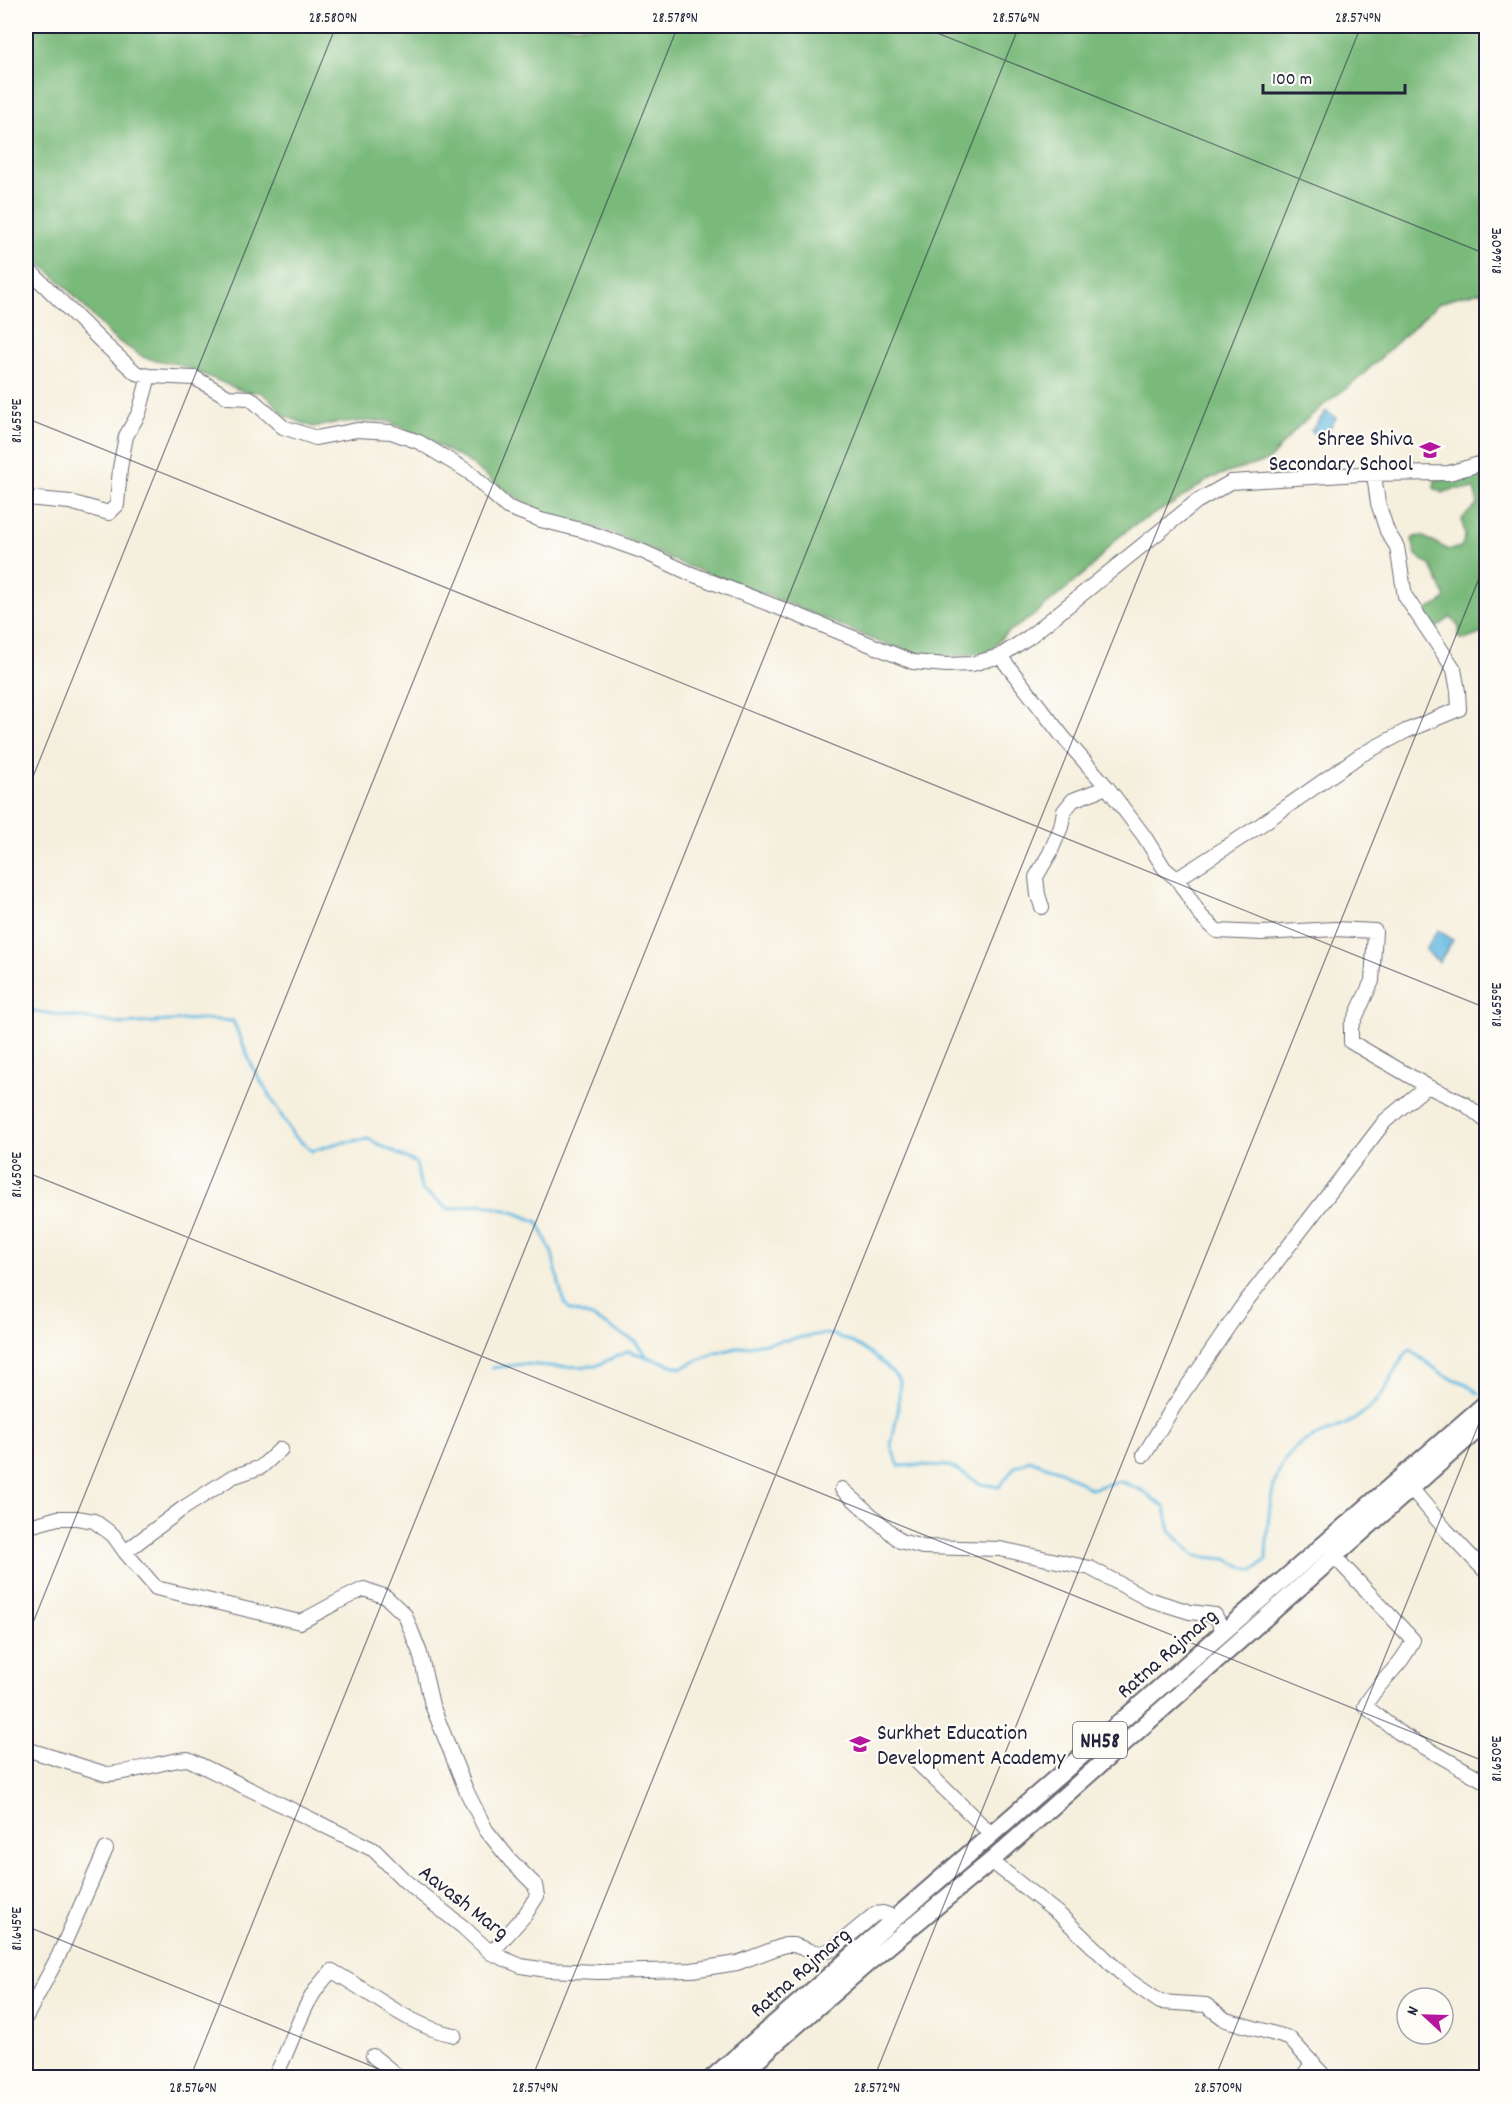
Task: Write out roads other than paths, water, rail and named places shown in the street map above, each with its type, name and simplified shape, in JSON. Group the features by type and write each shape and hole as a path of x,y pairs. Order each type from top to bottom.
{"main road":[{"name":"Ratna Rajmarg","path":"712,2078 1486,1403"},
{"name":"Ratna Rajmarg","path":"736,2078 869,1962 991,1861 1486,1422"}],"street":[{"path":"26,267 136,373 149,376 195,378 228,397 250,398 283,427 316,438 357,430 391,432 419,442 469,472 507,507 644,552 689,573 830,627 913,662 946,665 972,664 1000,656 1029,637 1196,502 1231,482 1449,473 1486,462"},
{"path":"26,498 70,502 109,513 117,505 120,468 126,436 139,413 149,376"},
{"path":"1177,879 1259,826 1359,756 1406,731 1459,710 1454,669 1405,596 1397,547 1387,531 1378,502 1374,475"},
{"path":"1000,656 1063,737 1107,787 1144,836 1164,868 1177,879 1201,916 1218,931 1262,933 1335,929 1375,931 1372,981 1351,1027 1351,1042 1426,1086 1465,1104 1486,1120"},
{"path":"1042,907 1036,877 1050,854 1061,827 1064,811 1072,800 1107,787"},
{"path":"1144,1455 1174,1406 1241,1308 1385,1121 1426,1086"},
{"path":"125,1552 182,1509 232,1477 261,1467 281,1449"},
{"path":"1411,1488 1446,1530 1486,1572"},
{"path":"842,1489 900,1541 923,1547 1000,1549 1090,1568 1148,1599 1190,1612 1215,1615 1224,1632"},
{"path":"26,1527 58,1518 94,1521 113,1535 156,1588 300,1622 321,1612 338,1600 364,1590 386,1597 405,1615 420,1653 432,1705 466,1790 486,1830 510,1860 535,1885 537,1896 525,1915 491,1953"},
{"path":"1334,1556 1413,1640 1406,1656 1370,1697 1365,1706 1398,1732 1486,1782"},
{"name":"Aavash Marg","path":"26,1749 106,1774 120,1774 172,1760 188,1759 374,1850 405,1881 463,1927 491,1953 521,1966 547,1970 598,1972 692,1971 736,1963 785,1945 794,1945 821,1953 833,1949 876,1914 883,1913 894,1917"},
{"path":"916,1761 992,1834"},
{"path":"26,2017 58,1958 106,1849"},
{"path":"991,1861 1061,1916 1127,1978 1160,2002 1206,2005 1226,2020 1289,2038 1326,2078"},
{"path":"274,2078 312,1995 321,1981 332,1971 414,2021 435,2031 454,2035"},
{"path":"373,2056 400,2078"},
{"path":"1302,2078 1313,2062"}],"water":[{"path":"1326,411 1336,418 1322,439 1311,431"},
{"path":"1438,930 1453,940 1439,962 1425,950"}],"waterway":[{"path":"26,1010 123,1024 201,1019 233,1021 253,1068 293,1135 312,1151 338,1143 368,1139 416,1163 421,1189 449,1209 482,1204 516,1213 538,1222 552,1253 563,1300 570,1310 592,1317 636,1342 648,1358"},
{"path":"492,1368 524,1364 560,1367 596,1366 628,1351 682,1368 722,1351 812,1335 833,1335 852,1342 870,1353 900,1381 898,1411 891,1446 899,1466 950,1466 981,1484 999,1487 1015,1467 1029,1460 1063,1472 1091,1489 1120,1481 1143,1491 1165,1508 1170,1531 1195,1556 1226,1559 1253,1571 1266,1560 1272,1493 1284,1462 1294,1449 1307,1440 1351,1422 1371,1407 1381,1396 1410,1350 1444,1375 1467,1384 1479,1394"}],"place":[{"name":"Shree Shiva Secondary School","path":"1430,450"},
{"name":"Surkhet Education Development Academy","path":"860,1744"}]}
